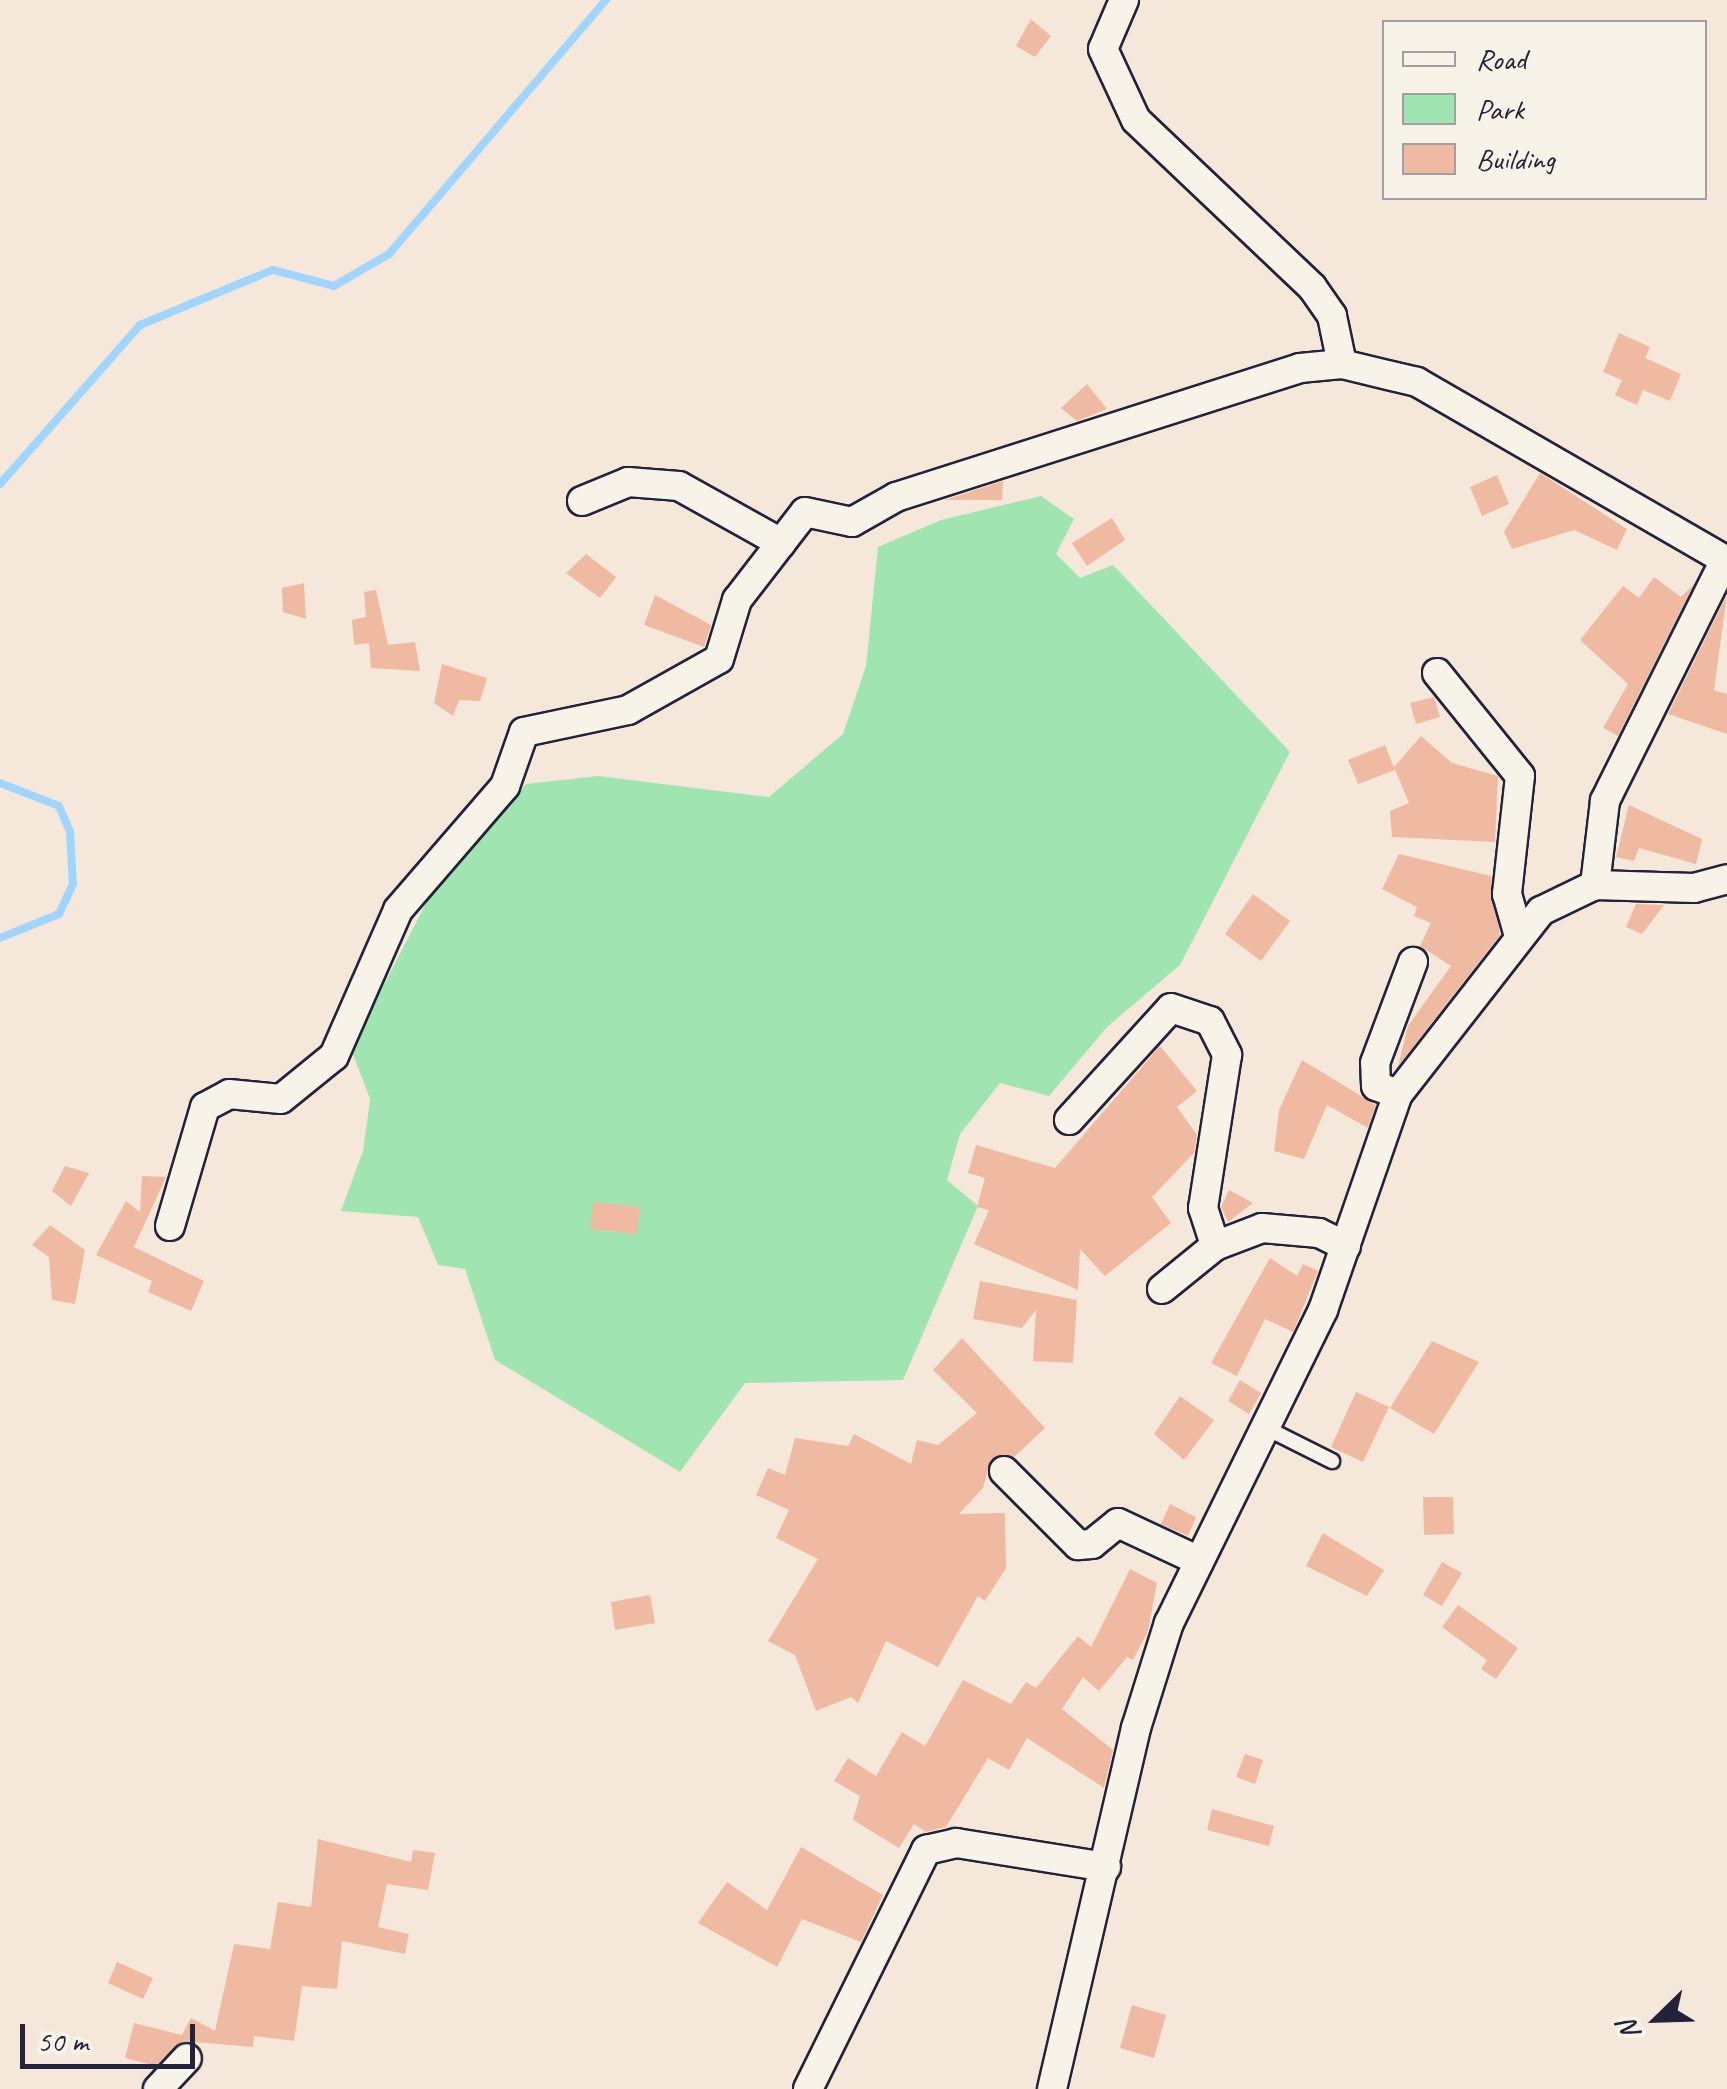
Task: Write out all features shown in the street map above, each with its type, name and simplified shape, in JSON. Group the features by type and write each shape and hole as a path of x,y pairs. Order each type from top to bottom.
{"street":[{"path":"1124,0 1102,49 1127,105 1145,132 1312,286 1332,316 1342,364"},
{"path":"170,1226 205,1107 229,1094 281,1099 334,1056 355,1022 398,910 505,786 524,732 628,710 719,659 737,600 809,509 852,522 896,497 1300,368 1342,364 1438,392 1725,560 1604,801 1594,885"},
{"path":"582,501 628,482 679,486 781,542"},
{"path":"1437,673 1520,776 1507,894 1519,936"},
{"path":"1052,2089 1136,1728 1197,1560 1266,1428 1346,1246 1398,1094 1541,911 1594,885 1694,888 1727,879"},
{"path":"1398,1094 1376,1086 1375,1063 1414,962"},
{"path":"1069,1120 1171,1008 1210,1021 1227,1055 1203,1208 1215,1246"},
{"path":"1162,1289 1215,1246 1269,1226 1346,1246"},
{"path":"1004,1471 1078,1545 1092,1544 1118,1523 1197,1560"},
{"path":"808,2089 926,1850 956,1843 1106,1867"},
{"path":"158,2089 187,2058"}],"lane":[{"path":"1266,1428 1332,1461"}],"green space":[{"path":"1041,496 1074,519 1056,554 1080,578 1113,565 1290,752 1180,965 1107,1027 1049,1096 1000,1083 960,1134 947,1180 978,1206 903,1380 745,1383 680,1472 495,1360 465,1269 438,1265 418,1217 341,1211 363,1151 370,1099 351,1049 440,876 526,784 598,776 769,797 843,734 866,666 878,547 941,520"}],"building":[{"path":"1031,19 1051,36 1035,57 1016,46"},
{"path":"1619,333 1650,347 1645,358 1681,374 1670,401 1643,390 1637,405 1615,395 1622,380 1603,372"},
{"path":"1087,384 1107,409 1077,421 1061,408"},
{"path":"1540,473 1627,529 1617,550 1574,530 1512,549 1504,532"},
{"path":"1497,475 1509,504 1482,516 1470,487"},
{"path":"1003,481 1002,500 945,500"},
{"path":"1112,518 1125,540 1087,566 1072,543"},
{"path":"586,554 616,577 600,598 566,573"},
{"path":"1654,577 1681,597 1694,584 1618,736 1603,728 1628,684 1580,640 1623,586 1639,598"},
{"path":"304,583 306,619 283,612 282,588"},
{"path":"376,590 388,645 415,642 420,671 371,668 369,643 354,645 352,620 366,617 364,592"},
{"path":"655,595 711,625 704,647 644,625"},
{"path":"1727,595 1714,690 1727,694 1727,734 1668,714"},
{"path":"442,664 487,678 480,701 459,700 453,716 434,703"},
{"path":"1434,697 1440,717 1416,724 1410,703"},
{"path":"1421,736 1452,763 1498,776 1495,842 1392,837 1390,811 1409,803 1394,767"},
{"path":"1385,745 1395,770 1358,784 1348,760"},
{"path":"1629,805 1702,839 1696,864 1639,848 1634,861 1616,857"},
{"path":"1399,854 1491,876 1500,935 1398,1066 1408,1026 1451,966 1420,946 1431,923 1414,916 1417,907 1382,889"},
{"path":"1253,894 1290,921 1261,961 1225,934"},
{"path":"1636,904 1664,905 1642,934 1626,927"},
{"path":"1160,1046 1197,1091 1177,1107 1197,1135 1194,1153 1152,1197 1171,1223 1105,1276 1080,1249 1078,1290 974,1244 989,1210 977,1207 985,1178 968,1173 976,1145 1055,1168"},
{"path":"1302,1060 1376,1105 1368,1128 1327,1105 1304,1159 1274,1151 1279,1110"},
{"path":"65,1166 89,1173 71,1206 52,1191"},
{"path":"142,1176 166,1177 134,1247 204,1281 191,1311 148,1292 152,1281 96,1255 126,1201 140,1212"},
{"path":"1229,1190 1253,1203 1228,1222 1221,1207"},
{"path":"593,1202 640,1207 637,1234 590,1229"},
{"path":"50,1225 85,1250 75,1304 52,1300 49,1257 32,1245"},
{"path":"1270,1258 1297,1276 1303,1264 1318,1271 1293,1332 1265,1319 1237,1376 1211,1363"},
{"path":"980,1281 1077,1300 1073,1363 1033,1361 1036,1310 1022,1328 973,1319"},
{"path":"962,1338 1045,1428 1014,1457 991,1459 983,1488 959,1514 1005,1513 1006,1568 985,1601 978,1596 938,1667 886,1641 858,1703 851,1697 816,1711 795,1655 768,1641 818,1559 776,1538 789,1510 756,1495 768,1468 785,1475 795,1438 848,1446 854,1434 911,1464 917,1440 938,1445 977,1413 933,1370"},
{"path":"1432,1341 1479,1362 1434,1434 1390,1408"},
{"path":"1240,1380 1261,1393 1249,1414 1228,1401"},
{"path":"1356,1392 1389,1407 1363,1462 1331,1447"},
{"path":"1180,1396 1214,1420 1184,1460 1154,1434"},
{"path":"1423,1497 1453,1497 1454,1534 1424,1535"},
{"path":"1170,1504 1196,1517 1188,1536 1161,1524"},
{"path":"1323,1533 1384,1570 1367,1596 1306,1566"},
{"path":"1442,1562 1462,1573 1442,1606 1423,1595"},
{"path":"1130,1569 1157,1583 1148,1631 1133,1660 1127,1657 1099,1691 1083,1677 1062,1709 1113,1750 1104,1788 1027,1738 1009,1770 988,1758 946,1827 926,1832 914,1824 899,1848 853,1820 860,1796 834,1781 848,1758 876,1776 902,1732 925,1746 963,1680 1011,1704 1026,1682 1036,1688 1078,1636 1091,1647"},
{"path":"650,1595 655,1623 615,1630 611,1602"},
{"path":"1458,1605 1518,1648 1496,1679 1481,1669 1487,1660 1442,1627"},
{"path":"1245,1754 1263,1760 1255,1784 1236,1777"},
{"path":"1212,1809 1274,1826 1269,1846 1207,1830"},
{"path":"318,1839 411,1862 413,1850 435,1853 428,1890 387,1884 378,1927 409,1934 405,1954 342,1941 337,1989 302,1986 294,2041 254,2036 253,2047 183,2041 156,2066 125,2058 134,2023 182,2035 191,2018 215,2031 234,1944 270,1949 278,1902 311,1907"},
{"path":"801,1847 883,1895 861,1942 802,1919 777,1967 698,1923 727,1882 767,1910"},
{"path":"117,1962 153,1978 143,1999 108,1983"},
{"path":"1132,2005 1166,2015 1154,2058 1120,2048"}],"waterway":[{"path":"0,484 140,325 273,270 334,286 389,254 606,0"},
{"path":"0,783 59,806 70,832 73,884 59,914 0,938"}]}
